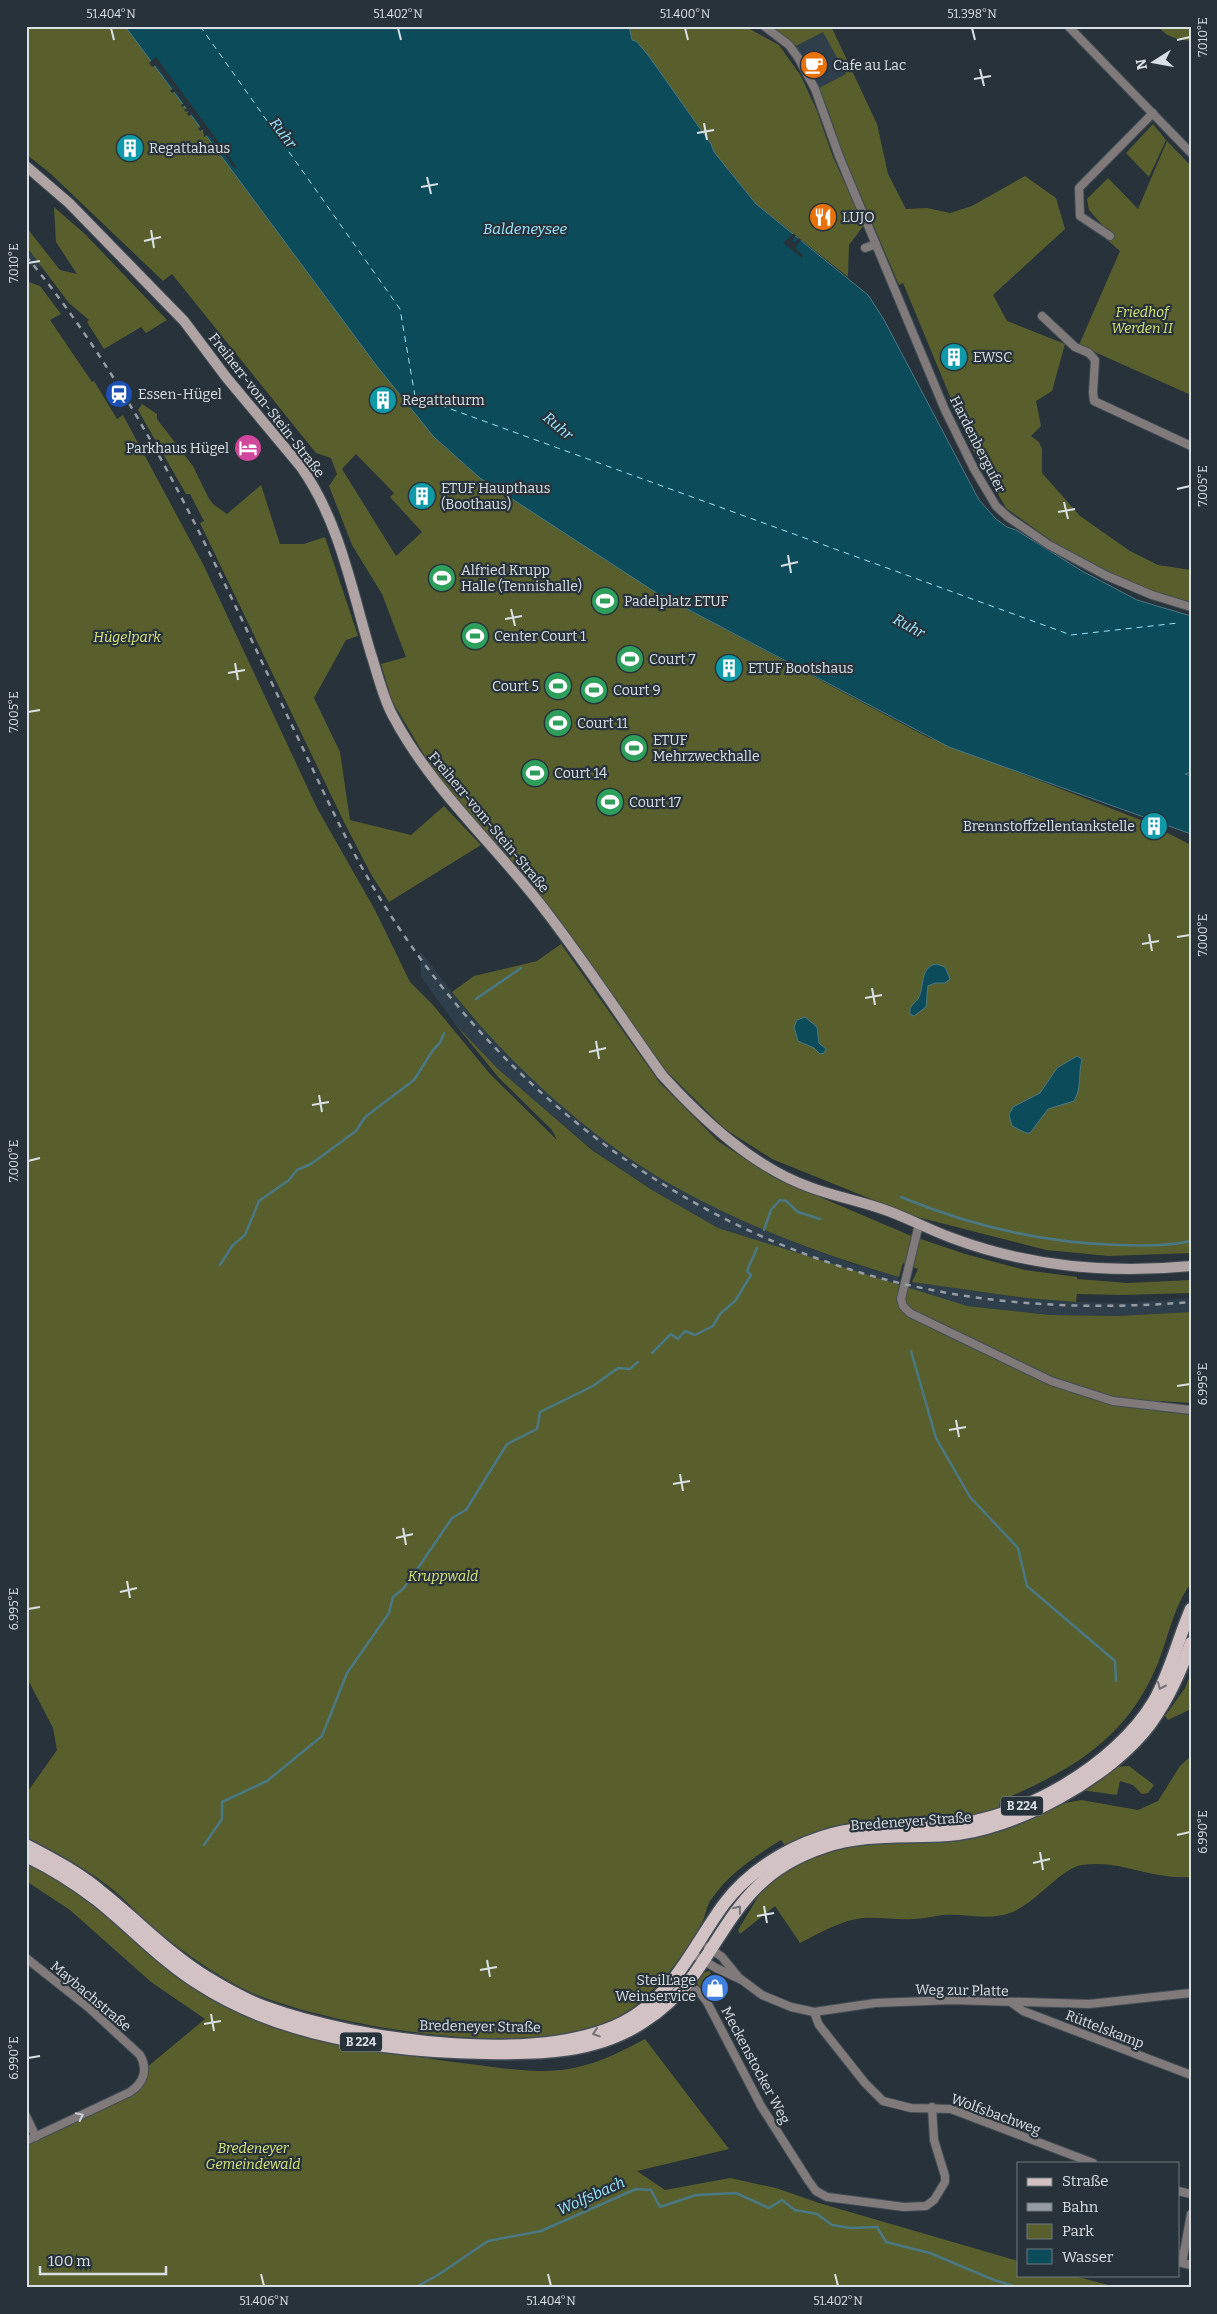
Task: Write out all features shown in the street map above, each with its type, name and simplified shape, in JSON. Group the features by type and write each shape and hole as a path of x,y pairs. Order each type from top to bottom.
{"main road":[{"name":"Freiherr-vom-Stein-Straße","path":"26,166 69,203 184,321 226,377 301,467 312,483 329,517 392,716 431,777 541,905 662,1075 685,1100 760,1162 787,1177 811,1188 887,1211 952,1238 1037,1261 1086,1267 1126,1269 1191,1266"},
{"name":"Bredeneyer Straße","path":"706,1946 725,1903 744,1881 791,1850 820,1838 844,1831 875,1826 948,1825 977,1821 1004,1814 1034,1801 1087,1769 1127,1735 1154,1700 1191,1609"},
{"name":"Bredeneyer Straße","path":"26,1856 84,1891 169,1963 199,1984 258,2015 360,2042 401,2049 452,2053 522,2054 571,2050 594,2045 619,2036 661,2009 706,1946 759,1885 795,1859 823,1847 875,1836 948,1835 978,1831 1008,1822 1065,1795 1118,1757 1149,1726 1177,1679 1191,1643"},
{"name":"Bredeneyer Straße","path":"26,1845 75,1873 102,1892 177,1956 237,1994 263,2006 294,2016 366,2033 402,2040 484,2044 538,2044 569,2040 616,2026 637,2015 682,1979"}],"street":[{"name":"Hardenbergufer","path":"764,26 788,45 799,59 824,110 839,156 946,410 974,469 996,506 1049,545 1107,576 1152,595 1191,607"},
{"path":"1068,26 1191,153"},
{"path":"1110,236 1080,216 1079,188 1153,113"},
{"path":"866,248 876,244"},
{"path":"1042,316 1075,347 1090,353 1095,360 1092,392 1094,401 1191,446"},
{"path":"920,1224 901,1299 903,1306 910,1313 1051,1381 1113,1401 1191,1410"},
{"name":"Weg zur Platte","path":"706,1946 725,1959 742,1980"},
{"name":"Weg zur Platte","path":"698,1957 742,1980 762,1995 791,2007 814,2012 875,2002 952,2000 1089,2004 1191,1993"},
{"name":"Maybachstraße","path":"26,1958 88,2007 140,2055 144,2062 144,2072 137,2088 36,2137"},
{"name":"Meckenstocker Weg","path":"682,1979 701,1994 710,2007 761,2106 808,2180 816,2191 827,2197 904,2207 926,2206 934,2200 945,2182 945,2176 934,2140 932,2107"},
{"name":"Rüttelskamp","path":"1012,2003 1023,2011 1191,2075"},
{"name":"Wolfsbachweg","path":"814,2012 819,2025 883,2101 911,2108 932,2107 951,2109 1090,2162"},
{"path":"26,2116 36,2137 26,2141"},
{"path":"1191,2214 1182,2263 1191,2265"}],"shaded area":[{"path":"823,31 846,74 819,88 796,46"},
{"path":"26,246 43,268 26,265"},
{"path":"420,951 475,1021 798,1244 851,1263 899,1277 896,1290 718,1228 652,1190 593,1150 497,1068 455,1024 421,977"},
{"path":"912,1282 1026,1298 1076,1302 1127,1303 1191,1298 1191,1312 1118,1316 1050,1315 967,1306 909,1294"}],"green space":[{"path":"26,26 125,26 376,365 434,437 480,478 655,592 927,737 1146,822 1191,845 1191,1253 1109,1256 1046,1250 913,1216 772,1159 725,1129 661,1066 435,773 392,701 381,664 406,657 382,594 352,545 329,486 337,474 331,458 316,453 172,274 163,281 51,174 26,154","holes":["356,454 394,493 390,497 422,532 396,556 342,469"]},
{"path":"629,26 744,26 779,45 801,76 817,111 833,157 864,225 849,245 848,277 756,204 714,152 711,144 648,55 636,41 632,41"},
{"path":"771,26 831,26 877,124 888,174 906,209 927,208 950,213 972,206 1025,176 1056,198 1065,229 993,295 1007,321 1065,344 1052,391 1036,401 1041,426 1031,436 1039,442 1042,449 1042,473 1080,516 1130,551 1158,565 1191,570 1191,602 1154,592 1107,573 1053,542 1006,508 971,447 903,283 899,285 843,154 819,88 846,74 823,32 796,46"},
{"path":"1158,26 1191,26 1191,41 1177,39 1161,30"},
{"path":"1153,124 1166,140 1149,177 1126,153"},
{"name":"Friedhof Werden II","path":"1167,141 1191,166 1191,395 1079,345 1120,251 1106,239 1110,234 1089,210 1087,199 1108,178 1138,209"},
{"path":"54,207 86,235 167,320 146,333 141,327 104,349 87,322 89,320 69,303 26,246 26,227 60,270 77,274 56,242"},
{"name":"Kruppwald","path":"26,281 40,286 61,314 50,320 92,382 94,381 117,419 123,415 204,566 317,808 375,910 410,982 433,1005 490,1074 557,1140 552,1130 499,1078 455,1024 497,1068 592,1150 652,1190 718,1228 967,1306 1050,1315 1118,1316 1191,1312 1191,1403 1160,1401 1159,1411 1191,1415 1191,1583 1180,1602 1158,1663 1145,1689 1130,1712 1113,1732 1094,1749 1051,1777 1000,1801 999,1810 970,1818 942,1821 850,1824 822,1831 786,1847 781,1840 733,1874 717,1891 709,1903 704,1918 690,1943 650,1993 628,2011 594,2027 551,2036 502,2038 450,2036 398,2030 348,2021 268,1999 222,1977 201,1963 150,1925 107,1885 68,1859 26,1837 26,1794 57,1750 53,1728 26,1676"},
{"path":"142,404 157,414 157,419 193,466 213,504 227,514 261,485 280,544 304,544 325,537 358,636 346,640 314,698 340,752 350,820 411,835 444,806 481,845 389,902 372,876 344,822 200,523 204,521 190,494 186,494 138,410"},
{"path":"561,944 660,1083 718,1141 773,1177 909,1235 965,1254 1025,1270 1077,1277 1077,1279 1128,1283 1191,1280 1191,1293 1077,1294 1076,1302 1026,1298 912,1282 918,1269 903,1263 899,1277 843,1259 759,1228 679,1189 616,1149 556,1101 501,1048 452,992 474,976 537,961"},
{"path":"1191,1673 1191,1709 1168,1720 1165,1716 1185,1688"},
{"path":"1191,1756 1190,1877 1162,1876 1110,1865 1082,1865 1056,1879 1019,1909 1002,1915 985,1917 943,1915 920,1919 855,1919 839,1924 800,1943 775,1906 740,1934 738,1930 764,1887 816,1853 873,1842 946,1841 975,1838 1023,1823 1065,1803 1081,1800 1138,1810 1158,1801 1180,1766"},
{"path":"1129,1766 1154,1785 1148,1793 1142,1794 1133,1785 1120,1781 1117,1795 1081,1790 1112,1767"},
{"name":"Bredeneyer Gemeindewald","path":"26,1862 78,1894 226,2005 237,2012 272,2026 396,2053 538,2071 584,2066 615,2054 645,2039 729,2149 637,2171 665,2190 730,2178 776,2188 819,2203 1017,2261 1017,2276 1075,2276 1119,2288 26,2288 26,2144 131,2093 146,2068 205,2019 151,1982 70,1910 26,1881"},
{"path":"709,1971 711,1973 701,1989 696,1982 702,1973"}],"water":[{"name":"Baldeneysee","path":"125,26 629,26 632,40 636,41 648,55 711,144 714,152 756,204 868,295 883,318 979,500 996,519 1082,571 1137,600 1191,616 1191,772 1185,774 1191,776 1191,834 949,747 655,592 480,478 434,437 376,365"},
{"path":"936,964 945,967 950,979 945,983 935,983 928,986 926,1007 914,1016 910,1014 910,1009 918,999 927,969"},
{"path":"805,1017 817,1027 819,1043 826,1049 824,1053 820,1054 814,1048 798,1041 794,1027 797,1020"},
{"path":"1077,1056 1082,1059 1079,1086 1074,1101 1048,1109 1030,1133 1012,1126 1009,1115 1013,1107 1040,1093 1057,1068"}],"pier":[{"path":"156,57 237,167 235,169 223,153 218,156 217,154 221,150 218,147 214,150 212,148 216,144 207,135 204,137 203,129 200,131 198,129 201,126 192,114 189,116 187,114 189,110 186,112 184,110 187,108 186,105 182,107 181,105 184,103 175,91 172,93 170,91 173,88 156,65 152,67 149,63"},
{"path":"793,234 796,235 792,241 795,243 798,238 801,240 795,248 803,255 802,258 783,243"}],"waterway":[{"path":"476,999 521,968"},
{"path":"220,1265 232,1246 245,1235 259,1201 289,1180 297,1170 311,1164 356,1131 365,1117 414,1080 433,1050 440,1043 444,1033"},
{"path":"901,1197 954,1216 1036,1237 1091,1244 1128,1245 1164,1245 1191,1241"},
{"path":"764,1230 771,1210 780,1200 786,1201 798,1212 820,1219"},
{"path":"652,1353 671,1334 678,1339 685,1331 695,1335 713,1326 720,1314 735,1301 751,1275 747,1271 757,1248"},
{"path":"911,1351 936,1438 970,1497 1018,1548 1027,1586 1115,1661 1116,1681"},
{"path":"204,1845 222,1819 222,1802 267,1781 322,1736 347,1673 389,1613 393,1597 403,1589 452,1518 466,1510 507,1444 537,1429 540,1412 593,1386 618,1368 630,1369 638,1362"},
{"name":"Wolfsbach","path":"414,2288 438,2275 488,2241 541,2231 636,2189 651,2190 660,2207 696,2195 736,2193 769,2208 782,2200 795,2210 817,2214 832,2225 851,2228 877,2227 886,2242 930,2253 994,2280 1020,2288"}],"ferry route":[{"path":"200,26 400,309 415,396 1071,635 1178,623"}],"railway":[{"path":"26,256 68,311 107,368 143,427 176,487 208,549 347,840 365,873 415,951 472,1022 535,1087 605,1145 681,1195 762,1236 847,1269 937,1291 1000,1300 1095,1306 1191,1302"}],"place":[{"name":"Cafe au Lac","path":"814,65"},
{"name":"Regattahaus","path":"130,148"},
{"name":"LUJO","path":"823,217"},
{"name":"EWSC","path":"954,357"},
{"name":"Essen-Hügel","path":"119,394"},
{"name":"Regattaturm","path":"383,400"},
{"name":"Parkhaus Hügel","path":"248,448"},
{"name":"ETUF Haupthaus (Boothaus)","path":"422,496"},
{"name":"Alfried Krupp Halle (Tennishalle)","path":"442,578"},
{"name":"Padelplatz ETUF","path":"605,601"},
{"name":"Center Court 1","path":"475,636"},
{"name":"Court 7","path":"630,659"},
{"name":"ETUF Bootshaus","path":"729,668"},
{"name":"Court 5","path":"558,686"},
{"name":"Court 9","path":"594,690"},
{"name":"Court 11","path":"558,723"},
{"name":"ETUF Mehrzweckhalle","path":"634,748"},
{"name":"Court 14","path":"535,773"},
{"name":"Court 17","path":"610,802"},
{"name":"Brennstoffzellentankstelle","path":"1154,826"},
{"name":"SteilLage Weinservice","path":"715,1988"}],"water label":[{"name":"Ruhr","path":"283,133"},
{"name":"Ruhr","path":"558,426"},
{"name":"Ruhr","path":"909,626"}],"park label":[{"name":"Hügelpark","path":"127,637"}]}
